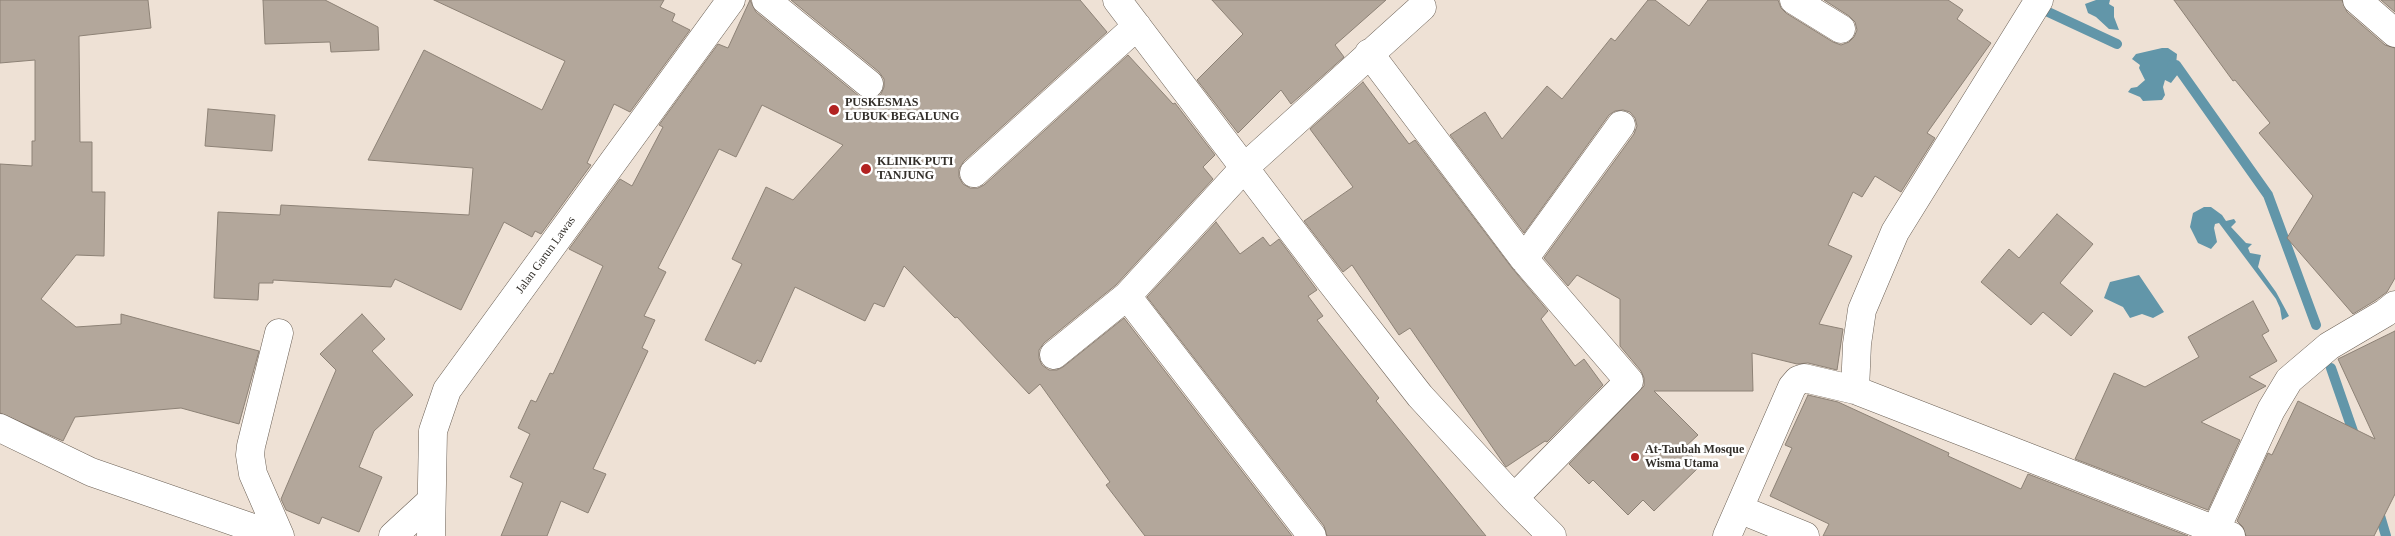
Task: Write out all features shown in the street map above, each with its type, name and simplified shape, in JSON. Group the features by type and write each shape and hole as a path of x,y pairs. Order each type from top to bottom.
{"street":[{"name":"Jalan Garun Lawas","path":"431,536 433,431 447,390 731,0"},
{"path":"766,0 869,84"},
{"path":"1117,0 1420,396 1514,498 1552,536"},
{"path":"1794,0 1841,29"},
{"path":"1855,390 1857,344 1862,310 1895,232 2039,0"},
{"path":"2357,0 2395,33"},
{"path":"1054,355 1127,296 1245,167 1422,7"},
{"path":"974,172 1137,26"},
{"path":"1369,53 1524,259 1629,381 1514,498"},
{"path":"1524,259 1621,125"},
{"path":"1127,296 1312,536"},
{"path":"1727,536 1794,383 1804,378 1811,378 1855,390 2224,533 2271,410 2289,380 2329,346 2385,313 2395,305"},
{"path":"279,333 250,446 250,455 253,474 280,536"},
{"path":"0,428 91,472 276,536"},
{"path":"393,536 431,501"},
{"path":"1739,508 1805,536"}],"water":[{"path":"2096,0 2110,0 2109,4 2114,7 2114,17 2119,30 2109,29 2096,17 2088,13 2085,4"},
{"path":"2168,48 2177,54 2176,65 2182,70 2182,74 2178,74 2171,83 2165,80 2163,87 2165,95 2162,100 2143,101 2140,97 2128,92 2131,88 2137,87 2145,80 2139,68 2140,65 2132,59 2136,54"},
{"path":"2204,207 2211,207 2222,215 2226,221 2234,219 2236,222 2231,227 2246,243 2252,244 2248,248 2250,253 2261,255 2258,267 2276,292 2289,316 2282,320 2276,299 2219,223 2215,224 2214,228 2217,242 2211,249 2198,243 2190,227 2193,213"},
{"path":"2139,275 2164,312 2153,318 2142,314 2130,318 2123,307 2104,298 2110,282"}],"building":[{"path":"0,0 148,0 151,28 79,36 80,142 92,142 92,192 105,192 104,256 76,255 41,299 76,327 121,324 121,314 259,351 239,424 181,408 75,417 63,441 0,413 0,164 32,166 32,141 35,141 35,60 0,63"},
{"path":"263,0 325,0 378,27 379,50 331,52 330,42 265,44"},
{"path":"434,0 664,0 660,7 675,14 672,21 690,30 630,112 614,104 587,163 591,165 541,234 535,231 532,237 504,222 461,310 395,279 391,287 273,280 273,283 259,283 258,300 214,298 218,212 280,215 281,205 469,215 473,168 368,160 424,50 542,110 565,61"},
{"path":"750,0 756,12 859,96 874,99 881,94 884,87 884,79 879,72 791,0 1080,0 1107,32 964,161 959,169 959,177 963,184 970,188 978,188 984,185 1128,55 1173,104 1175,103 1215,155 1203,167 1213,179 1116,285 1044,343 1039,350 1039,358 1042,365 1049,370 1057,370 1124,318 1292,536 1145,536 1106,485 1110,482 1040,384 1029,394 957,317 955,318 904,266 884,307 874,303 865,321 795,287 761,362 757,360 755,364 705,340 742,264 732,259 766,187 793,200 843,145 762,105 736,157 719,149 658,268 666,272 644,316 655,320 642,348 648,351 593,469 606,474 588,513 561,501 547,536 501,536 523,483 510,477 530,434 518,428 531,400 536,402 550,373 553,374 603,266 569,249 620,179 632,186 663,127 659,125 718,44 728,48"},
{"path":"1212,0 1386,0 1335,45 1344,57 1291,104 1281,90 1238,133 1197,80 1243,34"},
{"path":"1648,0 1655,0 1689,26 1708,0 1778,0 1781,8 1786,13 1841,45 1849,42 1854,37 1857,30 1855,22 1824,0 1948,0 1963,10 1957,19 1991,43 1927,133 1935,138 1901,192 1875,176 1862,197 1853,192 1828,245 1852,256 1819,324 1843,329 1837,370 1808,363 1797,364 1752,353 1753,391 1654,391 1698,435 1684,448 1701,465 1654,511 1643,500 1628,515 1593,480 1589,484 1569,464 1644,386 1644,378 1641,371 1620,346 1620,299 1577,275 1568,286 1544,258 1634,134 1637,126 1635,118 1630,112 1623,110 1615,111 1609,115 1524,233 1450,135 1485,112 1502,139 1547,86 1562,99 1611,38 1615,41"},
{"path":"2174,0 2342,0 2347,12 2385,45 2395,48 2395,278 2387,292 2376,300 2353,314 2287,238 2313,196 2259,133 2270,123 2235,80 2233,81"},
{"path":"2381,0 2395,0 2395,12"},
{"path":"1363,82 1409,144 1415,140 1512,268 1548,311 1541,319 1575,366 1584,359 1603,385 1547,442 1545,441 1506,467 1410,328 1399,335 1352,265 1343,272 1304,221 1353,187 1310,129"},
{"path":"208,109 275,115 272,151 205,146"},
{"path":"2057,214 2093,244 2060,283 2093,311 2071,336 2043,312 2031,325 1981,282 2009,249 2019,258"},
{"path":"1216,222 1240,254 1263,237 1270,246 1279,239 1317,290 1308,296 1323,316 1317,320 1379,398 1376,401 1486,536 1327,536 1324,526 1147,297"},
{"path":"2253,301 2269,331 2262,335 2277,361 2249,377 2266,386 2201,422 2240,440 2208,510 2075,459 2114,373 2145,387 2199,357 2188,337"},
{"path":"362,314 385,339 372,351 413,395 374,431 359,467 382,477 359,532 322,517 319,524 286,510 281,499 336,370 320,354"},
{"path":"2395,331 2395,494 2374,536 2246,536 2243,527 2237,521 2268,453 2272,455 2298,401 2375,439 2338,359"},
{"path":"1808,395 1838,402 1949,453 1948,456 2021,489 2028,474 2188,536 1823,536 1829,524 1770,496 1792,448 1785,445"}],"waterway":[{"path":"2046,11 2117,44"},
{"path":"2172,65 2176,65 2268,195 2316,325"},
{"path":"2331,368 2356,440"},
{"path":"2378,509 2386,536"}],"place":[{"name":"PUSKESMAS LUBUK BEGALUNG","path":"834,110"},
{"name":"KLINIK PUTI TANJUNG","path":"866,169"},
{"name":"At-Taubah Mosque Wisma Utama","path":"1635,457"}]}
